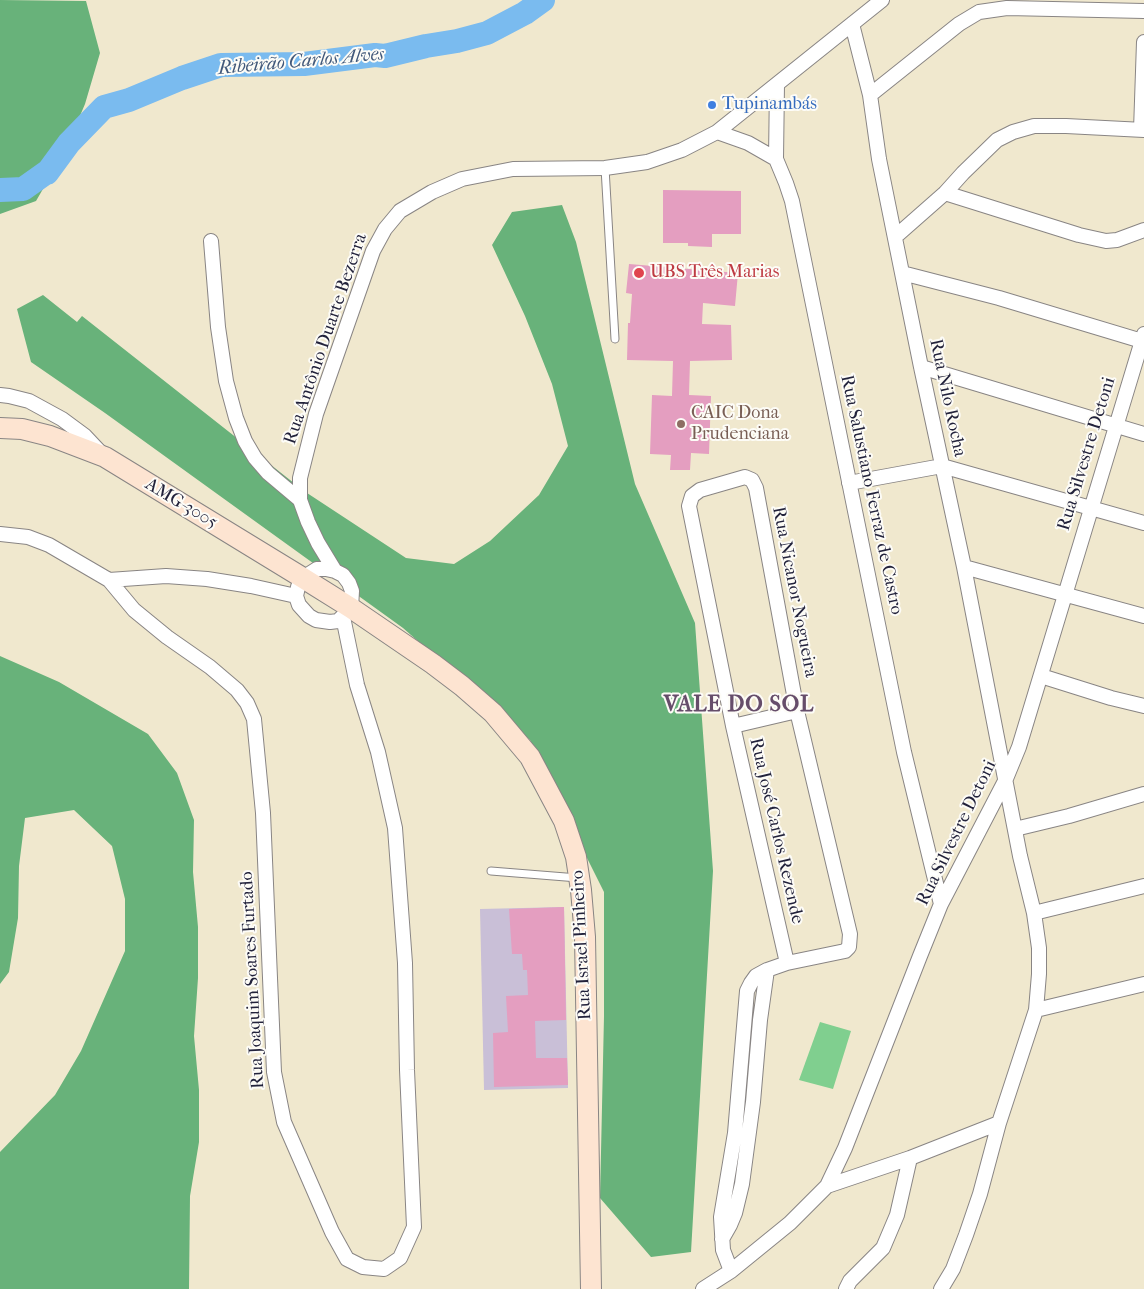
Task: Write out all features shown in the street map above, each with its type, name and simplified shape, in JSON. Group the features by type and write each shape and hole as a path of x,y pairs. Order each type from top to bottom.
{"main road":[{"name":"AMG-3005","path":"0,428 22,429 50,436 105,457 300,587 347,612"},
{"name":"Rua Israel Pinheiro","path":"347,612 433,664 493,713 530,757 564,821 576,857 580,878 585,937 591,1289"}],"street":[{"name":"Rua Antônio Duarte Bezerra","path":"347,612 352,591 349,583 335,571 318,543 300,500 300,478 316,414 373,252 385,229 400,211 432,192 462,179 513,169 605,168 647,162 682,150 717,132 882,0"},
{"path":"870,95 951,30 979,12 1007,8 1144,11"},
{"name":"Rua Nilo Rocha","path":"852,24 870,95 879,159 964,567 1005,781 1034,913 1039,948 1036,1010 999,1123 980,1194 953,1269 941,1289"},
{"path":"895,237 945,193 997,140 1013,132 1034,126 1143,130 1144,42"},
{"path":"717,132 748,143 776,159 777,84"},
{"name":"Rua Salustiano Ferraz de Castro","path":"776,159 792,201 904,752 942,904"},
{"path":"945,193 1079,235 1106,241 1117,240 1144,230"},
{"path":"211,240 218,327 226,381 236,418 245,441 255,458 268,474 300,500"},
{"path":"902,273 1143,338"},
{"name":"Rua Silvestre Detoni","path":"703,1289 731,1271 790,1223 827,1186 845,1148 916,965 942,904 1005,781 1018,748 1143,338"},
{"path":"921,367 1144,434"},
{"path":"0,396 9,396 29,401 62,419 85,436 105,457"},
{"path":"849,482 942,466 1144,523"},
{"name":"Rua José Carlos Rezende","path":"745,477 700,490 695,493 689,502 733,726 787,963"},
{"name":"Rua Nicanor Nogueira","path":"745,477 752,480 756,488 797,712 850,934 849,947 845,951 787,963"},
{"name":"Rua Joaquim Soares Furtado","path":"0,534 28,537 49,545 109,580 134,610 167,637 210,667 237,690 247,703 254,719 263,813 274,1072 284,1122 332,1232 347,1259 363,1267 384,1269 400,1258 414,1227 407,1070 406,964 395,828 378,752 358,685 347,612"},
{"path":"964,567 1144,616"},
{"path":"335,571 326,568 317,569 309,573 300,587 302,610 316,620 330,622 338,621 347,612"},
{"path":"109,580 166,576 207,579 251,586 300,587"},
{"path":"1040,676 1144,706"},
{"path":"733,726 797,712"},
{"path":"1015,829 1069,816 1144,794"},
{"path":"1034,913 1144,886"},
{"path":"731,1271 721,1240 721,1217 735,1133 747,991 756,976 787,963"},
{"path":"1036,1010 1144,984"},
{"path":"827,1186 910,1158 999,1123"},
{"path":"846,1289 850,1281 883,1248 897,1215 910,1158"}],"lane":[{"path":"605,168 615,339"},
{"path":"491,872 580,878"}],"shaded area":[{"path":"564,907 568,1088 484,1090 480,909"}],"green space":[{"path":"0,0 86,1 100,53 85,104 65,151 36,201 0,214"},
{"path":"562,205 576,242 635,484 695,623 713,871 691,1252 651,1257 600,1198 604,1016 604,892 530,740 403,628 105,413 31,362 17,309 43,295 77,322 82,316 304,491 406,558 454,564 490,541 539,495 568,446 552,384 525,316 492,245 512,212"},
{"path":"0,656 59,682 148,734 177,773 194,820 193,872 198,927 198,978 194,1036 199,1090 199,1142 190,1196 189,1289 0,1289 0,1152 55,1095 81,1051 125,951 125,899 112,846 74,810 25,818 19,866 18,918 9,972 0,984"},
{"path":"820,1022 851,1031 833,1089 799,1080"}],"building":[{"path":"663,190 741,191 741,234 712,234 712,247 688,246 688,243 663,243"},
{"path":"629,264 738,273 735,306 703,303 702,324 731,325 732,360 690,361 689,395 711,396 709,454 691,453 690,470 670,470 671,455 650,454 652,395 672,396 673,361 627,360 628,323 630,323 632,294 626,293"},
{"path":"564,907 566,1020 535,1021 536,1058 567,1058 568,1085 494,1087 493,1033 508,1032 506,996 528,995 527,970 523,970 522,954 512,954 509,909"}],"waterway":[{"name":"Ribeirão Carlos Alves","path":"0,190 23,189 47,173 69,143 104,107 129,100 182,78 221,65 304,64 375,55 385,56 457,41 487,33 525,13 543,0"}],"place":[{"name":"Tupinambás","path":"712,105"},
{"name":"UBS Três Marias","path":"639,273"},
{"name":"CAIC Dona Prudenciana","path":"681,424"}],"district":[{"name":"VALE DO SOL","path":"739,706"}]}
